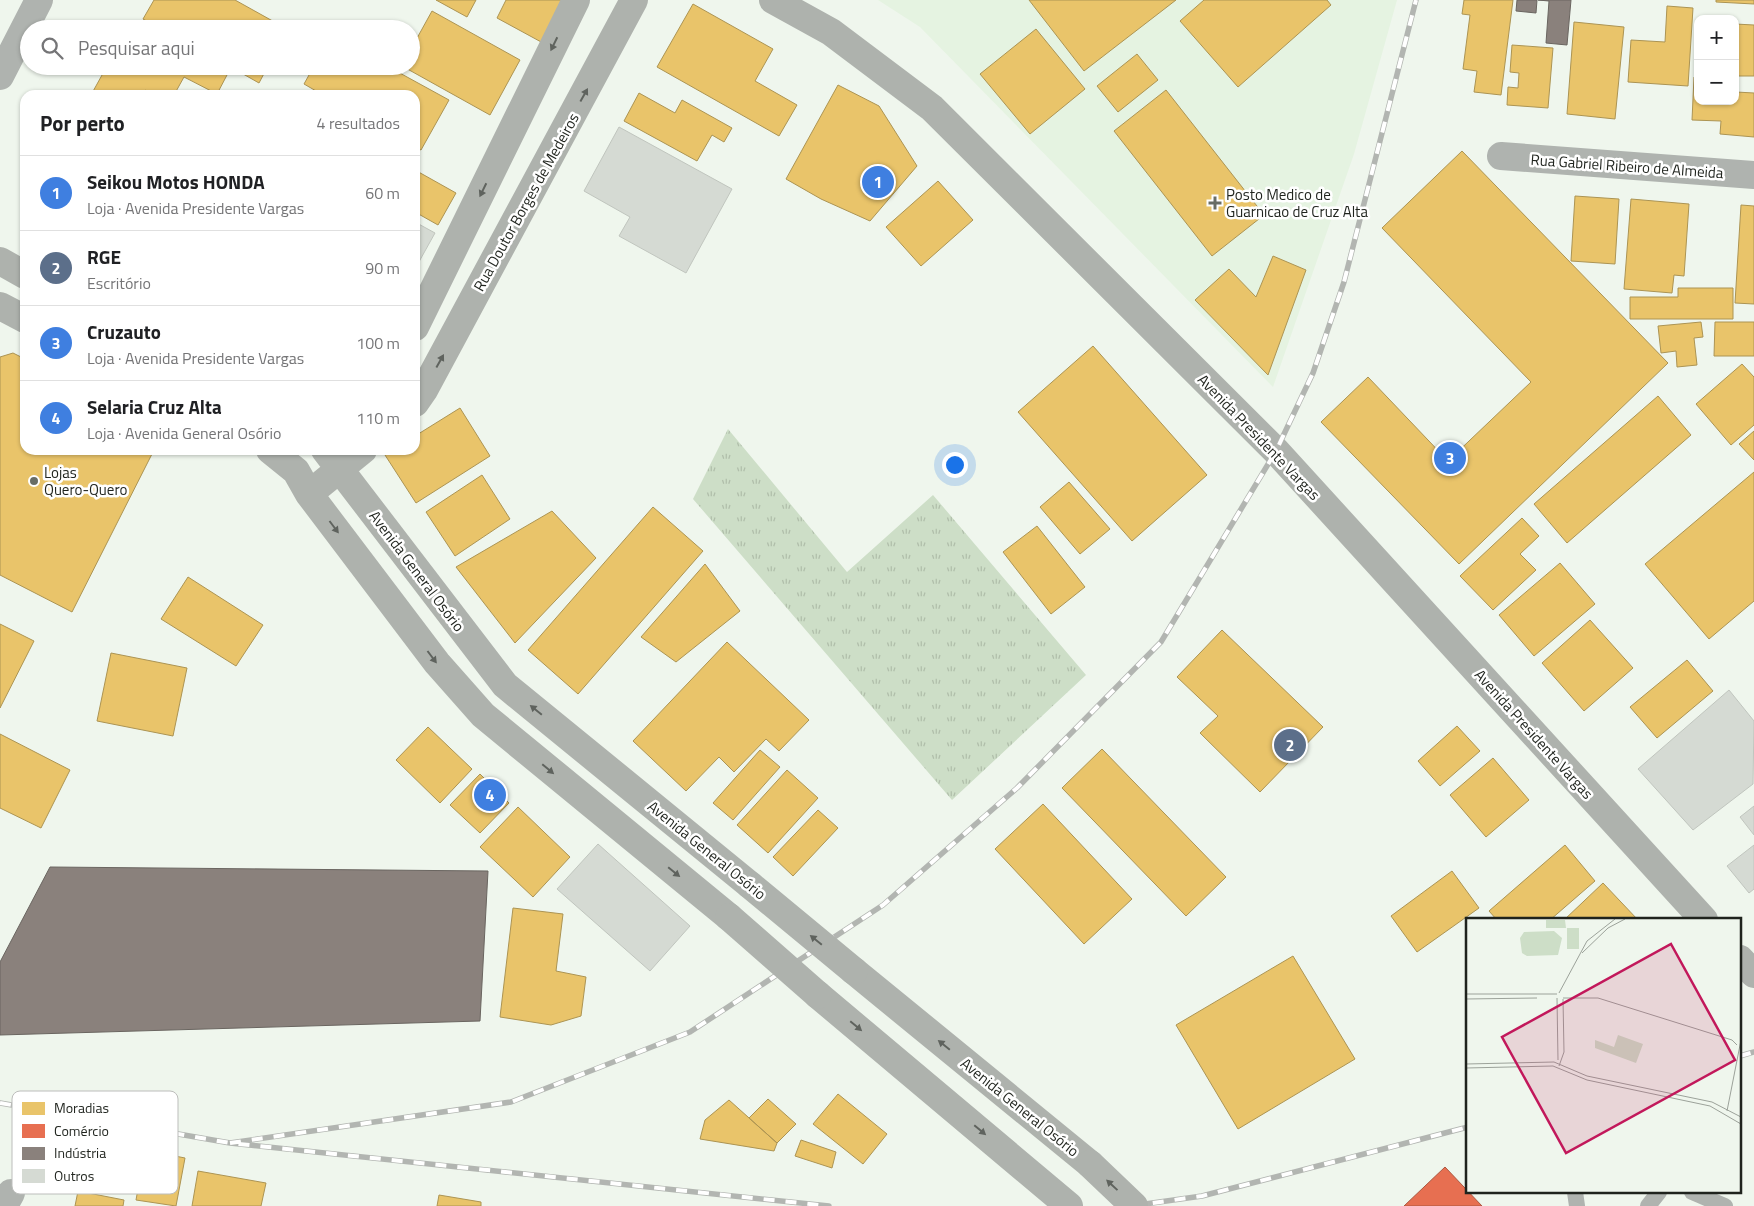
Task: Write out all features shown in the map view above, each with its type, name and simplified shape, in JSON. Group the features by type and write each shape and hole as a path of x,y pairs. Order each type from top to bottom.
{"main road":[{"path":"420,317 576,0"},
{"name":"Rua Doutor Borges de Medeiros","path":"420,396 634,0"},
{"name":"Avenida Presidente Vargas","path":"773,0 831,32 932,108 1276,452 1702,918"},
{"path":"0,261 20,272"},
{"path":"0,306 20,316"},
{"path":"275,455 303,483 436,663 483,714 729,917 818,995 1037,1177 1068,1206"},
{"path":"303,483 329,457"},
{"name":"Avenida General Osório","path":"329,457 505,685 1090,1164 1134,1206"},
{"path":"594,807 619,779"},
{"path":"1742,961 1754,974"}],"street":[{"path":"29,20 39,0"},
{"path":"0,76 20,37"},
{"name":"Rua Gabriel Ribeiro de Almeida","path":"1500,156 1754,175"}],"lane":[{"path":"1648,1206 1657,1194"},
{"path":"1697,1194 1725,1206"}],"shaded area":[{"name":"Posto Medico de Guarnicao de Cruz Alta","path":"878,0 1397,0 1354,154 1273,387 920,27"}],"green space":[{"path":"728,429 847,572 933,495 1086,675 952,800 693,499"}],"building: Moradias":[{"path":"154,0 235,0 271,20 145,20 143,19"},
{"path":"436,0 476,0 467,17"},
{"path":"506,0 566,0 543,43 497,18"},
{"path":"1029,0 1176,0 1084,71"},
{"path":"1204,0 1327,0 1331,5 1238,87 1180,21"},
{"path":"1464,0 1513,0 1501,95 1474,92 1477,71 1463,69 1470,15 1462,14"},
{"path":"1716,0 1754,0 1754,4 1716,2"},
{"path":"693,4 773,49 755,81 797,105 779,136 657,67"},
{"path":"1667,6 1693,8 1688,86 1628,82 1631,40 1665,42"},
{"path":"432,11 520,60 490,115 418,75 420,75 420,33"},
{"path":"1574,22 1624,27 1615,119 1567,114"},
{"path":"1739,24 1754,25 1754,76 1739,76"},
{"path":"1036,29 1085,89 1030,134 980,74"},
{"path":"1512,45 1553,48 1548,108 1507,105 1508,87 1518,88 1519,73 1510,72"},
{"path":"1137,54 1158,80 1118,112 1097,86"},
{"path":"102,75 227,75 219,90 209,90 184,77 177,90 94,90"},
{"path":"245,75 263,75 259,83"},
{"path":"309,75 403,75 449,100 421,150 420,90 314,90 304,84"},
{"path":"1694,77 1694,105 1739,105 1739,92 1754,93 1754,137 1720,134 1721,121 1692,120"},
{"path":"838,85 879,106 917,166 870,221 821,199 786,179"},
{"path":"1166,90 1264,215 1212,256 1114,131"},
{"path":"639,93 675,113 682,100 732,128 724,142 712,135 697,161 624,121"},
{"path":"1462,151 1668,363 1459,564 1321,422 1368,377 1448,461 1531,382 1382,228"},
{"path":"420,173 456,193 438,225 420,215"},
{"path":"938,181 973,220 921,266 886,227"},
{"path":"1575,196 1619,199 1615,264 1571,261"},
{"path":"1631,199 1689,204 1684,276 1674,275 1672,293 1624,289"},
{"path":"1741,205 1754,206 1754,304 1735,303"},
{"path":"1273,256 1306,270 1268,375 1195,300 1229,269 1256,297"},
{"path":"1678,288 1733,288 1733,319 1630,319 1630,297 1678,297"},
{"path":"1701,322 1703,337 1694,338 1697,365 1677,367 1676,351 1661,353 1658,326"},
{"path":"1715,322 1754,322 1754,356 1714,356"},
{"path":"1093,346 1207,475 1132,541 1018,412"},
{"path":"13,353 20,356 20,455 151,455 72,612 0,575 0,357"},
{"path":"1742,364 1754,377 1754,425 1731,445 1696,404"},
{"path":"1658,396 1691,435 1567,543 1534,504"},
{"path":"460,408 490,456 416,503 385,455 420,455 420,433"},
{"path":"1754,431 1754,460 1739,444"},
{"path":"1754,472 1754,601 1709,639 1645,564"},
{"path":"482,475 510,519 455,556 426,512"},
{"path":"1069,482 1110,529 1080,554 1040,507"},
{"path":"653,507 703,551 578,694 528,650"},
{"path":"552,511 596,558 515,643 456,567"},
{"path":"1522,518 1539,536 1520,554 1536,570 1493,610 1460,576"},
{"path":"1037,526 1085,587 1051,614 1003,552"},
{"path":"1560,563 1595,604 1534,656 1499,615"},
{"path":"705,564 740,611 676,662 641,637"},
{"path":"188,577 263,625 236,666 161,619"},
{"path":"1590,620 1633,668 1584,711 1542,663"},
{"path":"0,624 34,641 0,708"},
{"path":"1222,630 1323,727 1260,792 1200,733 1218,716 1177,677"},
{"path":"727,642 809,720 779,751 766,739 734,772 719,757 686,791 633,741"},
{"path":"111,653 187,668 173,736 97,721"},
{"path":"1687,660 1713,691 1657,738 1630,707"},
{"path":"1457,726 1480,751 1440,786 1418,761"},
{"path":"428,727 472,769 440,803 396,760"},
{"path":"0,734 70,770 41,828 0,808"},
{"path":"1102,749 1226,877 1186,916 1062,788"},
{"path":"760,750 780,767 733,820 713,803"},
{"path":"1493,758 1529,800 1486,837 1450,795"},
{"path":"787,770 818,798 768,853 737,825"},
{"path":"480,774 509,803 480,833 450,805"},
{"path":"1043,804 1132,899 1084,944 995,849"},
{"path":"518,807 570,857 533,897 480,847"},
{"path":"818,810 838,828 793,876 773,857"},
{"path":"1565,845 1595,881 1552,918 1495,918 1489,911"},
{"path":"1452,871 1479,908 1417,952 1391,916"},
{"path":"1603,883 1636,918 1566,918"},
{"path":"513,908 563,914 556,971 586,977 581,1016 551,1025 500,1017"},
{"path":"1293,956 1355,1059 1238,1129 1176,1025"},
{"path":"838,1094 887,1134 863,1164 813,1124"},
{"path":"768,1099 796,1124 777,1143 749,1118"},
{"path":"729,1100 777,1143 774,1151 700,1139 705,1120"},
{"path":"801,1140 836,1152 832,1168 795,1156"},
{"path":"178,1157 185,1158 176,1206 136,1200 137,1194 178,1194"},
{"path":"198,1171 266,1183 261,1206 192,1206"},
{"path":"77,1194 93,1194 124,1200 123,1206 75,1206"},
{"path":"439,1195 481,1202 481,1206 437,1206"}],"building: Comércio":[{"path":"1445,1167 1466,1189 1466,1194 1471,1194 1482,1206 1404,1206"}],"building: Indústria":[{"path":"1517,0 1537,0 1536,13 1516,11"},
{"path":"1538,0 1571,0 1567,45 1546,43 1549,1"},
{"path":"50,867 488,871 480,1021 0,1035 0,962"}],"building: Outros":[{"path":"619,127 732,189 686,273 619,236 630,217 584,191"},
{"path":"420,225 435,233 420,260"},
{"path":"1729,690 1754,721 1753,784 1693,830 1638,769"},
{"path":"1754,806 1754,835 1740,817"},
{"path":"598,844 690,926 650,971 557,889"},
{"path":"1754,845 1754,889 1749,893 1727,866"}],"railway":[{"path":"230,1143 511,1102 690,1032 883,905 1017,788 1161,642 1276,451 1313,373 1344,282 1416,0"},
{"path":"1742,1055 1754,1052"},
{"path":"0,1103 12,1105"},
{"path":"1131,1206 1202,1196 1466,1128"},
{"path":"178,1134 230,1143 829,1206"}],"place":[{"name":"Seikou Motos HONDA","path":"878,182"},
{"name":"Posto Medico de Guarnicao de Cruz Alta","path":"1215,203"},
{"name":"Cruzauto","path":"1450,458"},
{"name":"Lojas Quero-Quero","path":"34,481"},
{"name":"RGE","path":"1290,745"},
{"name":"Selaria Cruz Alta","path":"490,795"}]}
